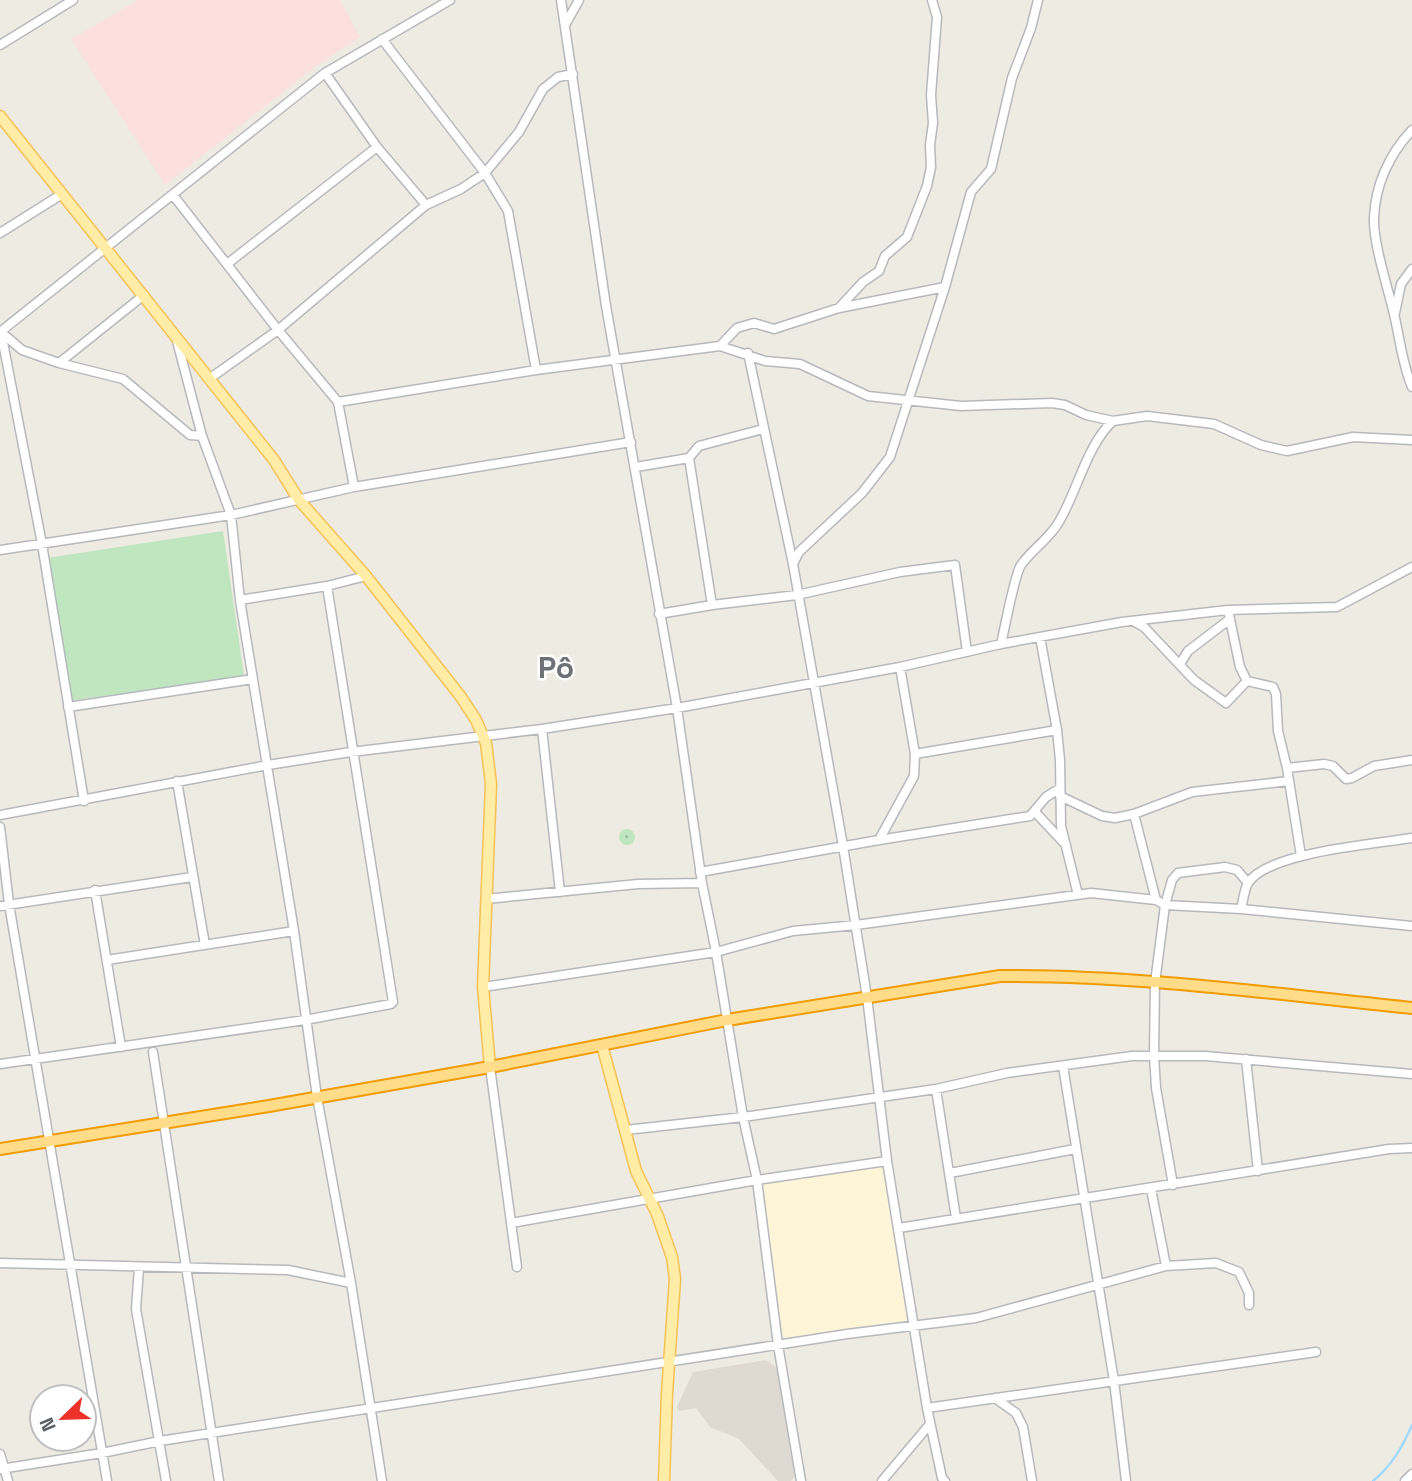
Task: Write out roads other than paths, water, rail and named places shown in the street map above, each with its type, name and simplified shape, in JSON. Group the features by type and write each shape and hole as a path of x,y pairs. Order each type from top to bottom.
{"highway":[{"path":"0,1149 490,1067 727,1020 1000,976 1155,983 1412,1008"}],"main road":[{"path":"0,116 274,460 299,500 366,576 476,720 489,760 491,784 483,988 490,1067"},
{"path":"601,1045 636,1171 666,1236 672,1257 675,1279 664,1481"}],"street":[{"path":"0,45 73,0"},
{"path":"0,332 325,73 450,0"},
{"path":"561,0 606,306 677,708 702,883 743,1117 757,1180 778,1345 801,1481"},
{"path":"565,25 579,0"},
{"path":"839,308 863,282 879,271 885,256 907,237 927,186 931,167 931,95 937,17 932,0"},
{"path":"793,565 799,552 862,493 890,457 945,287 971,192 991,169 1012,78 1031,28 1038,0"},
{"path":"382,39 485,173 508,211 536,370"},
{"path":"325,73 377,147 426,205"},
{"path":"209,379 278,330 426,205 461,189 485,173 519,132 543,89 558,77 573,74"},
{"path":"1412,130 1388,162 1381,181 1374,218 1404,367 1412,387"},
{"path":"227,264 377,147"},
{"path":"0,233 62,194"},
{"path":"173,195 338,402 354,487"},
{"path":"1395,316 1401,284 1412,269"},
{"path":"720,346 737,328 754,323 774,329 839,308 945,287"},
{"path":"60,363 144,295"},
{"path":"0,332 22,350 123,379 190,435 202,436"},
{"path":"0,332 42,544 84,801"},
{"path":"177,341 202,436 231,515 240,600 294,931 317,1097 351,1283 382,1481"},
{"path":"338,402 536,370 720,346 748,353 765,361 800,364 869,396 961,406 1052,403 1113,421 1147,416 1214,424 1261,445 1287,450 1353,437 1412,440"},
{"path":"748,353 793,565 843,846 867,997 887,1161 913,1324 930,1424 942,1478 945,1481"},
{"path":"1001,644 1020,567 1060,521 1103,430 1113,421"},
{"path":"636,467 689,458 699,446 763,429"},
{"path":"0,550 231,515 354,487 631,442"},
{"path":"689,458 712,605"},
{"path":"659,614 797,595 900,572 955,565 967,652"},
{"path":"0,815 268,765 542,729 677,708 900,667 1001,644 1133,621 1337,607 1412,567"},
{"path":"240,600 327,586 366,576"},
{"path":"0,1064 306,1020 391,1004 394,999 351,752 327,586"},
{"path":"1180,664 1188,651 1229,615"},
{"path":"1229,615 1240,667 1247,681"},
{"path":"1133,621 1144,627 1194,680 1226,703 1247,681"},
{"path":"1040,637 1057,730 1061,825 1078,895"},
{"path":"879,840 914,776 915,754 900,667"},
{"path":"68,707 253,679"},
{"path":"1247,681 1273,687 1276,694 1278,732 1287,768 1301,856"},
{"path":"542,729 560,892"},
{"path":"915,754 1057,730"},
{"path":"1287,768 1324,764 1332,766 1346,779 1352,779 1374,766 1412,760"},
{"path":"177,781 205,945"},
{"path":"1059,792 1102,816 1115,818 1134,814 1192,792 1289,781"},
{"path":"701,872 1030,816 1046,797 1059,792"},
{"path":"1035,812 1067,845"},
{"path":"1134,814 1156,900"},
{"path":"0,827 5,905 35,1058 107,1481"},
{"path":"1241,909 1248,884 1266,867 1301,856 1412,838"},
{"path":"1173,1185 1156,1088 1154,1055 1155,983 1165,905 1172,880 1178,873 1225,867 1237,870 1248,884"},
{"path":"5,905 192,877"},
{"path":"486,899 638,884 702,883"},
{"path":"95,890 121,1047"},
{"path":"483,988 716,952 793,931 1091,893 1156,900 1165,905 1241,909 1412,926"},
{"path":"107,960 294,931"},
{"path":"162,1041 153,1052 219,1481"},
{"path":"143,1044 153,1052"},
{"path":"626,1130 743,1117 936,1089 1007,1073 1132,1056 1246,1059 1412,1074"},
{"path":"1246,1059 1258,1171"},
{"path":"1063,1066 1114,1381 1126,1481"},
{"path":"490,1067 517,1267"},
{"path":"936,1089 956,1219"},
{"path":"899,1228 1412,1148"},
{"path":"950,1173 1075,1149"},
{"path":"511,1223 757,1180 887,1161"},
{"path":"1152,1189 1166,1266"},
{"path":"0,1263 288,1270 351,1283"},
{"path":"2,1469 160,1441 670,1361 913,1324 976,1318 1166,1266 1216,1263 1239,1272 1249,1293 1250,1305"},
{"path":"139,1268 135,1309 166,1481"},
{"path":"927,1408 1316,1352"},
{"path":"995,1398 1016,1413 1023,1427 1032,1481"},
{"path":"882,1481 930,1424"},
{"path":"0,1454 2,1469 8,1481"},
{"path":"1405,1481 1412,1474"}],"waterway":[{"path":"1373,1481 1396,1456 1412,1425"}],"district":[{"name":"Pô","path":"556,667"}]}
